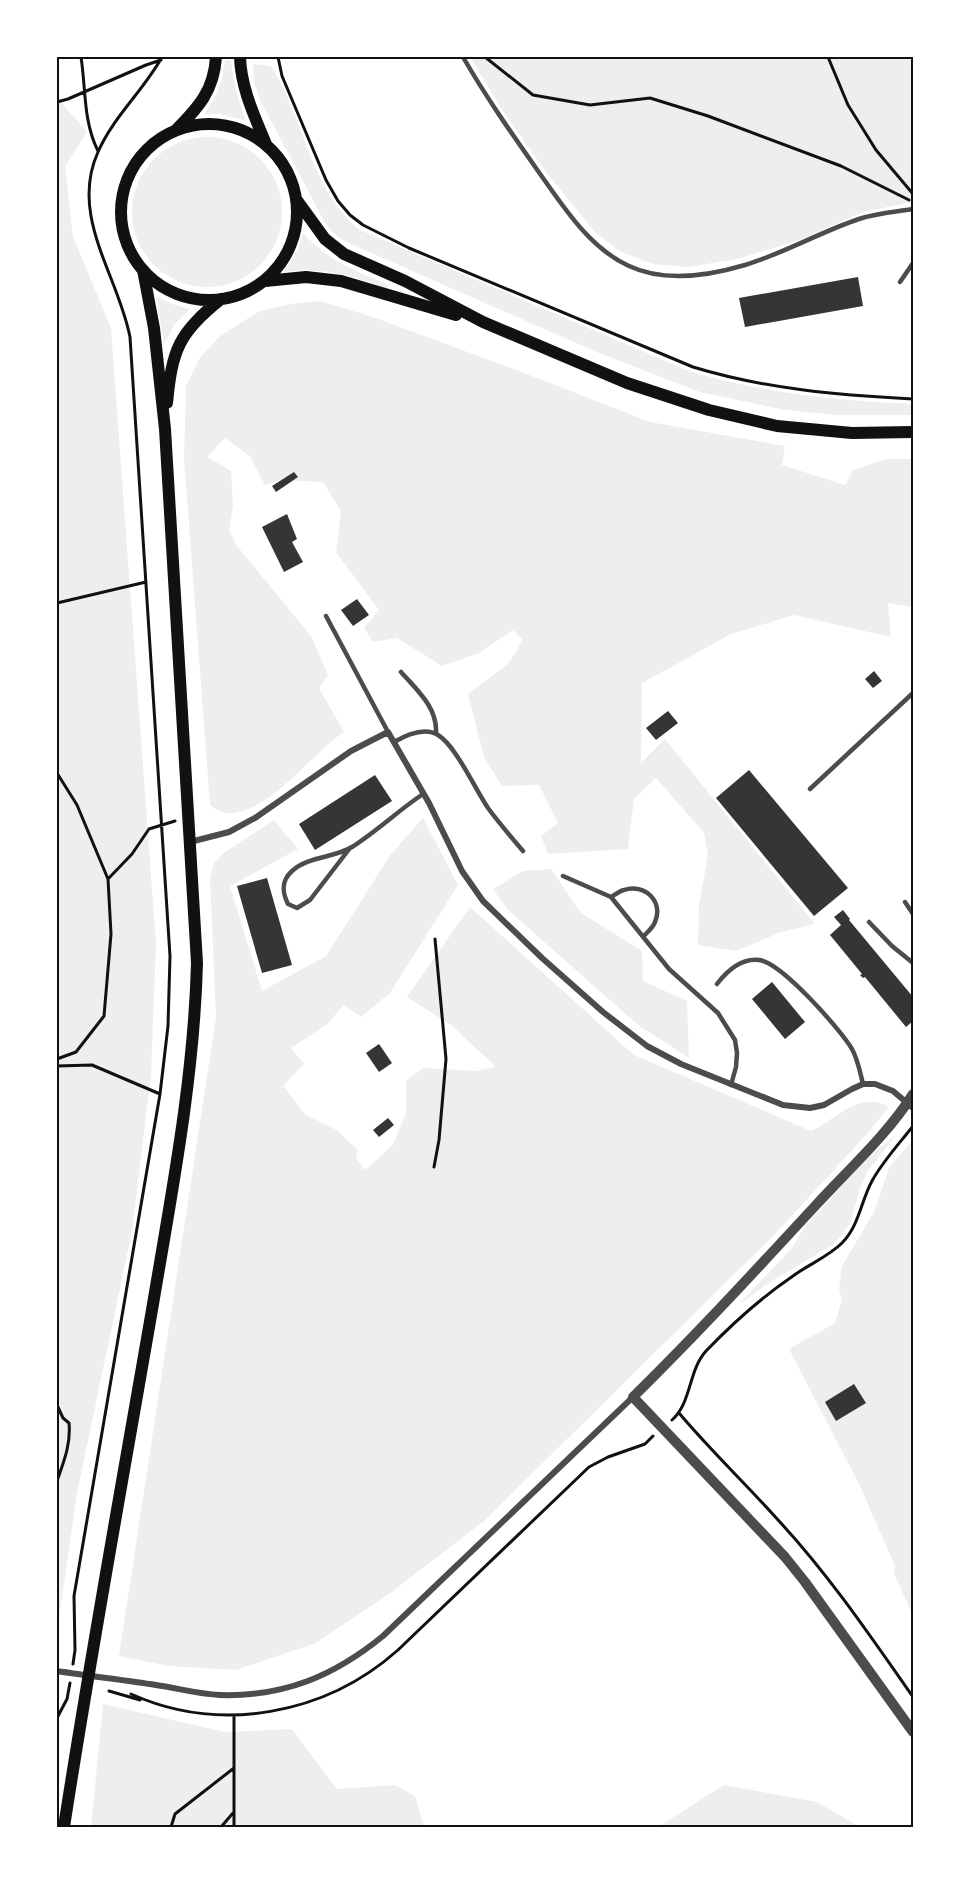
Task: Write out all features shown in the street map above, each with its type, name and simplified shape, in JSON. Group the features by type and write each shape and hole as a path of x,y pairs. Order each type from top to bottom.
{"main road":[{"path":"176,130 208,92 215,70 216,57"},
{"path":"240,57 240,70 247,101 266,145"},
{"path":"213,124 232,127 250,134 266,145 280,160 291,178 296,199 297,222 291,244 280,264 265,281 244,293 221,300 199,300 178,295 159,285 143,270 129,250 122,228 121,204 126,180 138,159 155,142 176,130 194,125 213,124"},
{"path":"296,199 325,239 344,254 405,281 483,322 627,383 739,419 812,431 913,432"},
{"path":"64,1827 191,1070 196,1018 197,963 165,429 154,328 143,270"},
{"path":"265,281 306,277 341,281 483,322"},
{"path":"165,429 169,387 177,348 184,334 199,317 221,300"}],"street":[{"path":"57,1671 218,1695 265,1693 291,1688 343,1666 383,1636 633,1397 731,1297 911,1102 884,1086 863,1084 824,1105 810,1108 783,1105 681,1064 647,1046 603,1012 494,914 462,871 388,732 351,751 255,818 229,832 190,842"},
{"path":"633,1397 785,1557 913,1732"}],"lane":[{"path":"463,57 488,99 546,183 595,244 630,267 669,275 708,275 783,253 857,220 878,214 913,209"},
{"path":"900,282 913,263"},
{"path":"326,616 388,732"},
{"path":"401,672 429,705 437,723 436,734"},
{"path":"810,789 913,693"},
{"path":"394,742 419,732 436,734 447,742 488,807 524,851"},
{"path":"350,848 304,863 292,872 284,882 283,895 288,904 297,908 310,900 350,848 423,794"},
{"path":"563,876 611,897 669,969 707,1001 735,1040 736,1067 731,1085"},
{"path":"611,897 624,890 634,889 644,890 652,897 657,904 658,914 654,924 643,937"},
{"path":"905,902 913,914"},
{"path":"869,922 892,946 913,963"},
{"path":"717,984 724,974 748,960 771,963 780,969 841,1034 852,1049 863,1084"}],"path":[{"path":"81,57 89,131 98,151"},
{"path":"252,57 269,57"},
{"path":"278,57 282,76 327,180 338,201 363,225 409,248 693,367 726,377 808,392 913,399"},
{"path":"485,57 533,95 590,105 650,98 708,116 841,166 913,202"},
{"path":"828,57 848,105 876,150 913,194"},
{"path":"57,102 161,59"},
{"path":"75,1650 74,1596 160,1094 168,1026 170,956 130,337 121,300 93,231 89,211 91,170 98,151 116,122 161,59"},
{"path":"57,603 146,582"},
{"path":"57,773 77,805 108,879 111,934 104,1016 76,1052 57,1059"},
{"path":"108,879 132,854 149,829 162,824"},
{"path":"435,939 446,1059 435,1167"},
{"path":"57,1066 92,1065 160,1094"},
{"path":"106,1690 196,1713 234,1715 272,1712 307,1703 342,1689 372,1671 416,1634 589,1467 608,1456 645,1444 679,1413 692,1375 705,1352 793,1276 835,1250 844,1241 858,1218 864,1199 879,1168 913,1126"},
{"path":"57,1405 63,1418 69,1423 70,1432 68,1449 57,1481"},
{"path":"64,1683 75,1684"},
{"path":"119,1688 151,1703"},
{"path":"57,1718 67,1700"},
{"path":"234,1715 234,1827"},
{"path":"171,1827 175,1814 234,1768"},
{"path":"221,1827 234,1812"}],"shaded area":[{"path":"470,57 913,57 913,202 862,212 800,240 737,259 688,267 653,264 619,251 595,232 546,172 503,111"},
{"path":"225,60 231,60 236,91 246,121 220,114 204,114 219,89"},
{"path":"253,64 270,66 273,69 284,89 319,175 343,214 360,230 689,371 716,379 800,395 913,404 913,415 838,415 785,410 700,392 599,353 344,241 330,230 324,221 260,100 254,82"},
{"path":"57,98 87,132 65,166 73,237 111,328 156,943 151,1075 132,1231 77,1493 57,1633"},
{"path":"207,137 236,143 260,159 276,183 282,212 276,241 260,265 236,281 207,287 178,281 154,265 138,241 132,212 138,183 154,159 178,143"},
{"path":"303,233 332,258 353,270 389,285 387,288 325,271 284,272 297,250"},
{"path":"156,296 190,309 174,325 164,345"},
{"path":"320,301 373,317 650,422 785,446 782,465 845,485 853,470 886,459 913,459 913,607 888,603 891,637 794,615 731,634 642,683 641,763 665,739 815,924 781,932 736,951 698,945 699,905 708,855 704,833 656,778 634,799 628,849 548,854 541,836 558,823 539,785 502,786 484,757 468,694 508,664 523,640 513,630 479,653 442,666 397,638 373,642 364,628 379,610 336,552 341,511 323,482 280,480 265,485 250,456 225,438 207,457 231,471 233,505 229,530 237,546 311,636 328,675 319,688 344,732 270,797 254,806 238,812 223,812 210,805 184,458 186,386 199,359 219,337 239,324 260,311 291,304"},
{"path":"423,818 458,885 390,993 361,1017 344,1005 326,1025 291,1048 304,1064 283,1086 306,1115 335,1129 358,1150 356,1158 365,1170 393,1145 406,1113 406,1081 423,1068 476,1071 496,1067 451,1025 407,997 470,907 634,1055 811,1131 858,1104 868,1101 889,1107 775,1234 484,1521 393,1591 316,1643 236,1670 169,1666 119,1656 216,1017 210,878 214,863 222,854 274,820 298,849 230,886 262,991 326,956 391,854"},
{"path":"551,869 581,913 642,951 643,981 687,1001 689,1058 638,1025 507,909 493,889 523,871"},
{"path":"897,1134 867,1172 859,1191 851,1222 842,1235 832,1245 767,1284 738,1305 792,1248 805,1226 871,1155"},
{"path":"913,1140 913,1616 894,1573 895,1566 860,1486 789,1349 835,1323 842,1299 839,1290 842,1266 874,1212 889,1168"},
{"path":"103,1704 225,1732 292,1729 337,1789 395,1785 415,1796 424,1827 91,1827"},
{"path":"724,1785 817,1802 860,1827 658,1827"}],"building":[{"path":"858,277 863,306 745,327 739,298"},
{"path":"294,472 298,477 276,492 272,486"},
{"path":"287,514 297,539 292,542 303,562 284,572 262,527"},
{"path":"357,599 369,615 353,626 341,610"},
{"path":"874,671 882,681 873,688 865,679"},
{"path":"668,711 678,723 656,740 646,728"},
{"path":"749,770 848,888 814,916 716,798"},
{"path":"375,775 392,801 315,850 299,824"},
{"path":"267,878 292,965 262,973 237,886"},
{"path":"843,910 913,997 913,1021 906,1027 865,977 860,975 862,974 830,935 841,925 834,917"},
{"path":"772,982 805,1022 785,1039 752,999"},
{"path":"379,1044 392,1063 379,1072 366,1053"},
{"path":"388,1118 394,1125 379,1137 373,1130"},
{"path":"854,1384 866,1403 836,1421 825,1402"}]}
